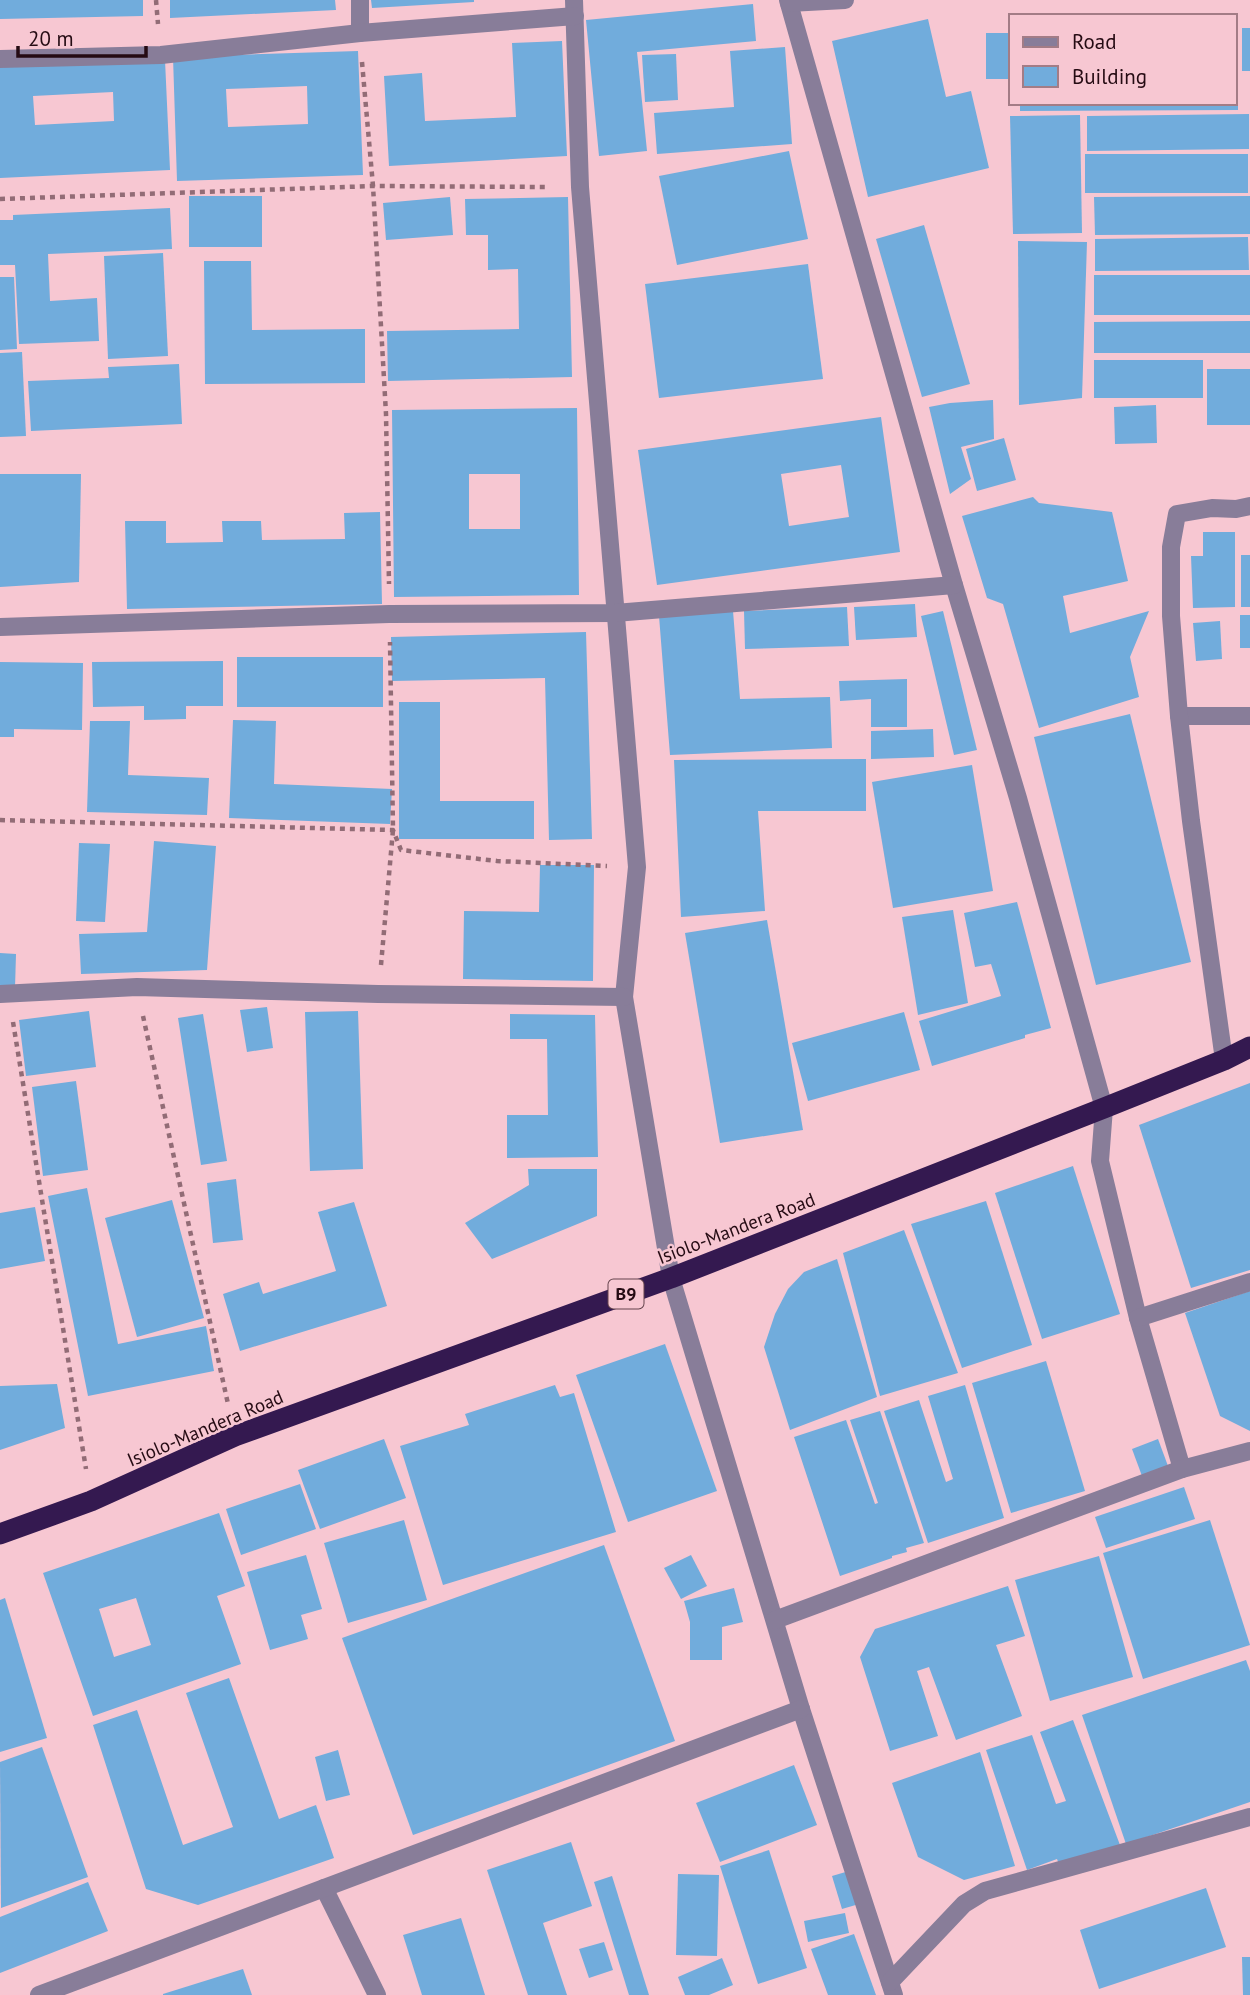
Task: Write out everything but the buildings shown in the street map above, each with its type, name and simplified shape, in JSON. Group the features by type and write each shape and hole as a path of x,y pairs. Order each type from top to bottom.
{"highway":[{"name":"Isiolo-Mandera Road","path":"0,1534 91,1501 235,1436 671,1278 1104,1108 1250,1047"}],"street":[{"path":"360,0 360,33"},
{"path":"845,0 789,2 954,586 1018,798 1104,1108 1100,1161 1138,1318 1182,1469"},
{"path":"0,59 161,55 575,8 580,187 637,867 624,997 671,1278 801,1709 892,1989"},
{"path":"1224,1060 1179,716 1171,602 1171,548 1177,514 1212,508 1236,509 1250,506"},
{"path":"0,627 390,614 615,613 954,586"},
{"path":"1179,716 1250,716"},
{"path":"4,994 136,987 624,997"},
{"path":"1138,1318 1250,1282"},
{"path":"775,1620 1182,1469 1250,1451"},
{"path":"39,1995 801,1709"},
{"path":"892,1989 964,1904 985,1891 1250,1817"},
{"path":"324,1888 377,1995"}],"path":[{"path":"360,33 373,186 386,414 390,614 393,830 378,994"},
{"path":"0,199 373,186 580,187"},
{"path":"0,820 393,830"},
{"path":"393,830 401,850 497,861 637,867"},
{"path":"136,987 235,1436"},
{"path":"4,994 91,1501"}]}
